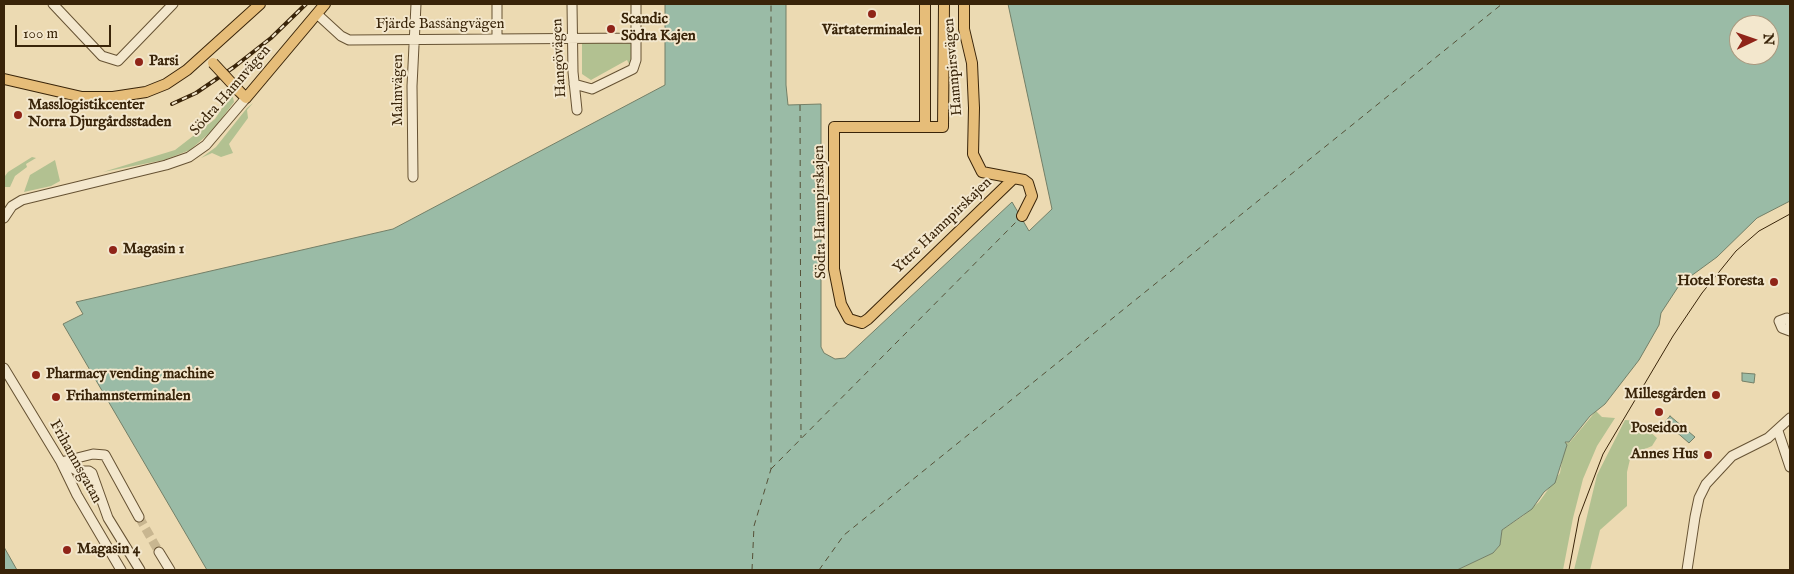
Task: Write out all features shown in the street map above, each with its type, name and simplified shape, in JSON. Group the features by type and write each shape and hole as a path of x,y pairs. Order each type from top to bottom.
{"main road":[{"path":"4,79 74,96 123,96 146,92 166,84 209,58 260,4"},
{"name":"Södra Hamnvägen","path":"246,98 325,4"},
{"name":"Hamnpirsvägen","path":"925,4 925,127"},
{"name":"Hamnpirsvägen","path":"834,127 943,128 944,4"},
{"name":"Hamnpirsvägen","path":"964,4 964,29 972,63 973,154 980,169 986,174 1014,178"},
{"path":"209,58 246,98"},
{"name":"Södra Hamnpirskajen","path":"834,127 834,269 841,304 849,319 853,322"},
{"name":"Yttre Hamnpirskajen","path":"853,322 862,323 868,319 1014,178 1024,180 1032,190 1030,203 1022,216"}],"street":[{"path":"53,4 102,56 114,61 118,61 125,55 174,4"},
{"name":"Malmvägen","path":"413,177 413,39 416,4"},
{"path":"497,4 497,39"},
{"name":"Hangövägen","path":"572,4 574,84 577,110"},
{"path":"574,84 592,89 633,69 636,60 636,4"},
{"name":"Fjärde Bassängvägen","path":"317,14 341,36 349,40 636,38"},
{"name":"Södra Hamnvägen","path":"4,218 12,206 22,200 166,165 189,157 206,145 246,98"},
{"path":"1790,323 1787,318 1779,321 1782,328 1790,332"},
{"name":"Frihamnsgatan","path":"4,368 61,462 77,495 121,570"},
{"path":"1687,570 1695,516 1706,484 1732,456 1768,438 1778,431 1790,418"},
{"path":"1778,431 1790,467"},
{"path":"61,462 92,454 105,455 139,517"},
{"path":"61,462 78,471 89,471 92,473 108,518 140,570"},
{"path":"159,552 170,570"}],"shaded area":[{"path":"665,4 786,4 786,85 788,105 821,104 821,347 824,353 835,359 845,358 1012,202 1029,231 1052,209 1008,4 1790,4 1790,201 1757,218 1717,257 1680,284 1661,313 1659,325 1639,360 1605,404 1590,416 1569,442 1565,442 1567,445 1555,483 1544,492 1532,509 1502,530 1500,545 1493,553 1457,570 207,570 63,324 83,314 76,302 393,229 665,85"},
{"path":"631,40 634,51 629,64 627,60 591,80 582,74 582,41"},
{"path":"232,93 234,102 213,130 190,150 164,160 103,172 175,150 215,119"},
{"path":"253,103 247,110 248,118 229,144 233,153 221,157 212,153 201,158 216,147 247,108"},
{"path":"32,157 36,158 26,164 27,167 15,176 10,187 5,187 5,176 8,172"},
{"path":"55,160 60,181 51,186 24,192 30,175"},
{"path":"1742,373 1755,374 1754,383 1742,381"},
{"path":"1596,411 1602,417 1615,418 1597,446 1583,479 1563,570 1457,570 1493,553 1500,545 1502,530 1523,516 1539,502 1560,473 1565,443 1570,442"},
{"path":"1670,416 1695,437 1689,443 1665,422"},
{"path":"1625,420 1638,421 1657,438 1652,446 1631,455 1627,472 1627,506 1600,530 1590,570 1574,570 1597,475"},
{"path":"4,547 17,570 4,570"}],"ferry route":[{"path":"752,570 754,526 771,469 771,4"},
{"path":"819,570 844,535 1502,4"},
{"path":"800,105 801,438"},
{"path":"771,469 1020,218"}],"tunnel":[{"path":"139,517 159,552"}],"tram line":[{"path":"1569,570 1579,517 1603,454 1673,336 1702,293 1736,251 1759,231 1790,214"}],"railway":[{"path":"172,104 196,93 234,67 271,38 306,4"}],"place":[{"name":"Värtaterminalen","path":"872,14"},
{"name":"Scandic Södra Kajen","path":"611,29"},
{"name":"Parsi","path":"139,62"},
{"name":"Masslogistikcenter Norra Djurgårdsstaden","path":"18,115"},
{"name":"Magasin 1","path":"113,250"},
{"name":"Hotel Foresta","path":"1774,282"},
{"name":"Pharmacy vending machine","path":"36,375"},
{"name":"Millesgården","path":"1716,395"},
{"name":"Frihamnsterminalen","path":"56,397"},
{"name":"Poseidon","path":"1659,412"},
{"name":"Annes Hus","path":"1708,455"},
{"name":"Magasin 4","path":"67,550"}]}
